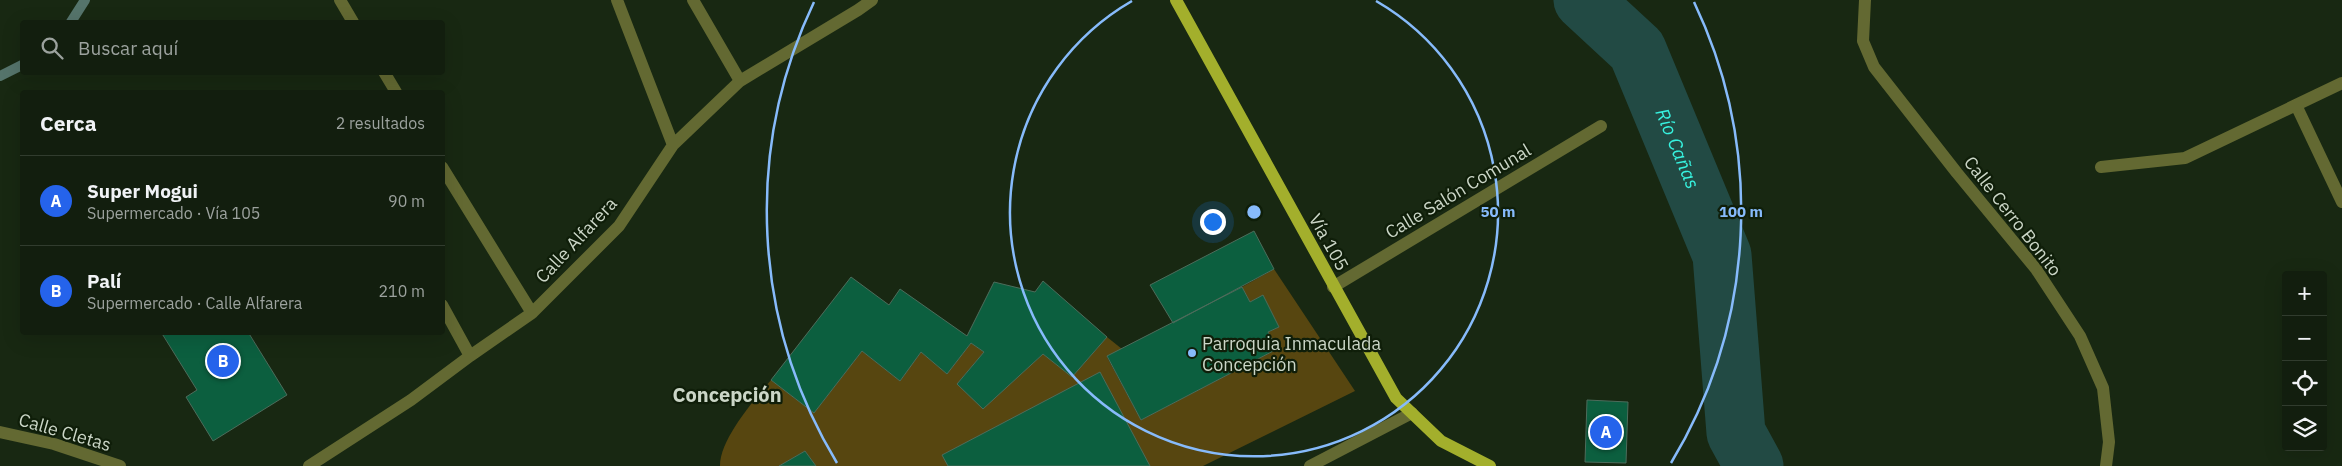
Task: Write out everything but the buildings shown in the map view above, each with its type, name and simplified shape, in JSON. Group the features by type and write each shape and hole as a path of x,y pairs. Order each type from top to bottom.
{"main road":[{"name":"Vía 105","path":"1176,0 1396,398 1441,441 1490,466"}],"street":[{"path":"340,0 352,20"},
{"path":"617,0 673,145"},
{"path":"693,0 740,81"},
{"name":"Calle Alfarera","path":"309,466 411,400 532,313 619,226 673,145 740,81 856,5 872,0"},
{"name":"Calle Cerro Bonito","path":"1865,0 1863,41 1874,67 1957,174 2036,269 2080,336 2103,388 2109,442 2106,466"},
{"path":"386,75 395,90"},
{"path":"2101,167 2184,158 2342,83"},
{"path":"2296,105 2342,202"},
{"name":"Calle Salón Comunal","path":"1333,287 1601,126"},
{"path":"445,172 532,313"},
{"path":"445,310 470,356"},
{"path":"1310,466 1412,413"},
{"name":"Calle Cletas","path":"0,432 54,444 120,466"}],"shaded area":[{"path":"1274,269 1355,391 1203,466 816,466 805,451 779,466 720,466 721,455 739,420 771,380 814,413 862,351 900,381 921,352 947,374 971,343 984,352 957,384 983,408 1043,354 1072,377 1107,337 1122,349 1107,357 1141,420 1277,349 1268,332 1279,327 1263,296 1250,302 1242,287"}],"waterway":[{"path":"72,20 85,0"},
{"name":"Río Cañas","path":"1583,0 1637,50 1722,255 1736,433 1754,466"},
{"path":"0,76 20,66"}],"place":[{"name":"Parroquia Inmaculada Concepción","path":"1192,353"},
{"name":"Palí","path":"223,361"},
{"name":"Super Mogui","path":"1606,432"}],"district":[{"name":"Concepción","path":"727,394"}]}
